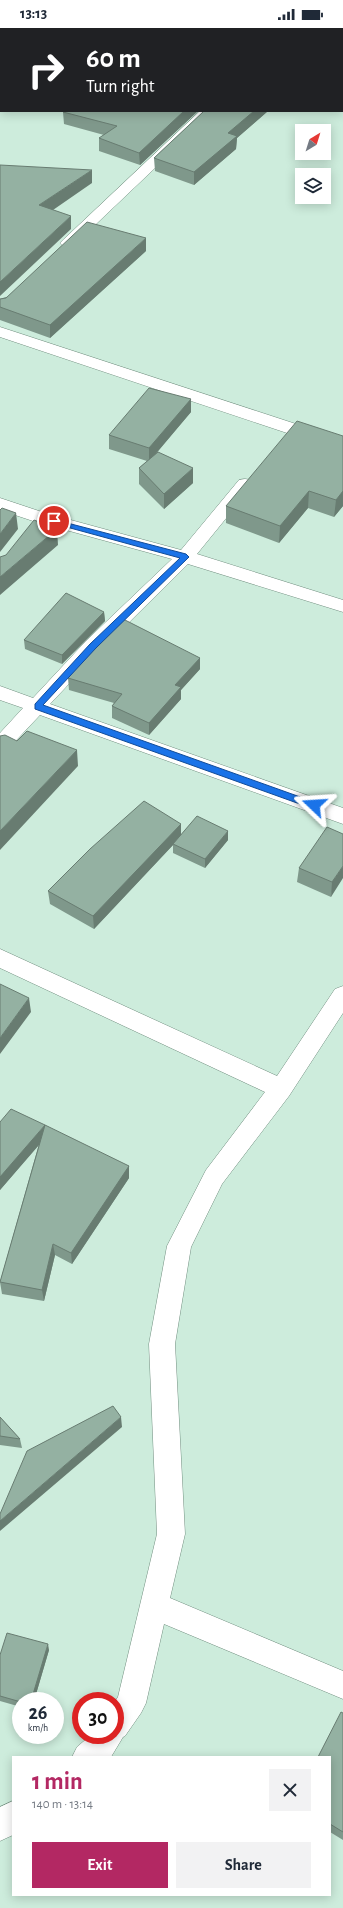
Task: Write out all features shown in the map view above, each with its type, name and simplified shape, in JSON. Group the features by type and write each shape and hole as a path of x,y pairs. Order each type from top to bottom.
{"street":[{"path":"58,252 207,112"},
{"path":"0,332 293,429 343,442"},
{"path":"278,445 293,429"},
{"path":"0,745 93,646 186,557 254,474"},
{"path":"0,504 35,523 186,557 343,606"},
{"path":"0,693 343,816"},
{"path":"0,958 281,1089"},
{"path":"124,1713 131,1703 171,1534 162,1344 179,1246 214,1177 281,1089 343,995"},
{"path":"154,1606 343,1685"},
{"path":"88,1756 102,1744"},
{"path":"0,1826 12,1817"}],"building":[{"path":"63,112 183,112 139,153 99,138 117,126"},
{"path":"203,112 253,112 228,133 237,136 194,172 154,158"},
{"path":"0,165 92,170 39,205 71,216 0,282"},
{"path":"87,222 146,238 50,325 0,307 0,299 6,298"},
{"path":"149,388 191,399 149,448 109,435"},
{"path":"297,421 343,436 343,491 336,500 309,491 280,526 226,506"},
{"path":"158,452 193,468 164,494 139,468"},
{"path":"2,508 16,513 0,534 0,510"},
{"path":"34,520 57,529 0,577 0,557 6,555"},
{"path":"66,593 104,612 62,655 24,640"},
{"path":"123,619 200,658 175,685 181,687 149,723 112,706 122,694 68,678 76,666"},
{"path":"27,731 77,750 0,831 0,736 5,735 17,741"},
{"path":"144,801 181,824 93,916 48,891 90,849"},
{"path":"197,816 228,831 205,859 173,844"},
{"path":"327,827 343,834 343,866 332,882 299,868"},
{"path":"0,984 29,998 0,1038"},
{"path":"11,1109 45,1125 0,1177 0,1122"},
{"path":"45,1125 129,1166 71,1253 53,1244 42,1290 0,1282"},
{"path":"113,1406 121,1417 0,1521 0,1514 27,1451"},
{"path":"0,1417 20,1439 0,1436"},
{"path":"7,1633 48,1644 34,1692 12,1692 12,1699 0,1696 0,1655"},
{"path":"341,1712 343,1713 343,1832 331,1825 331,1756 319,1756"}],"route":[{"path":"54,521 186,557 93,646 38,706 314,805"}]}
